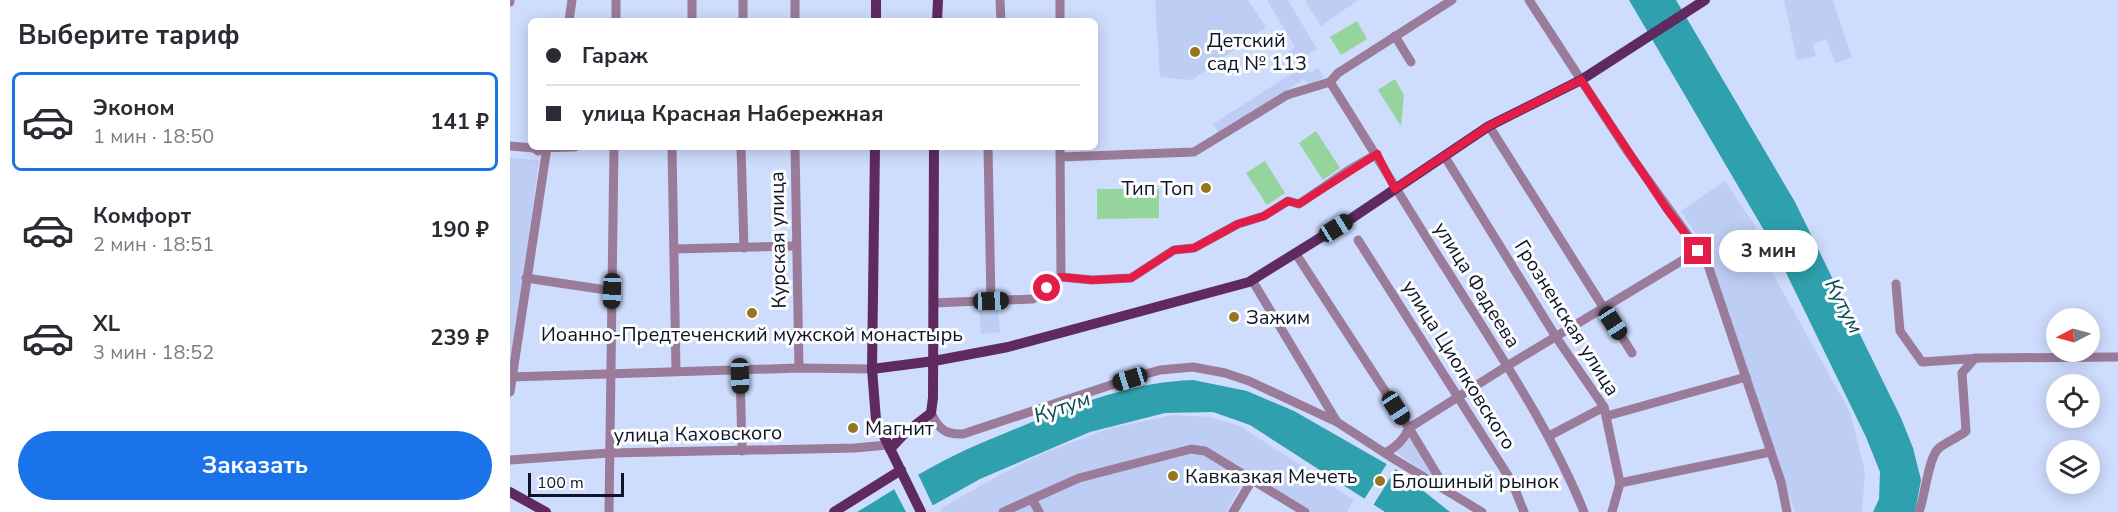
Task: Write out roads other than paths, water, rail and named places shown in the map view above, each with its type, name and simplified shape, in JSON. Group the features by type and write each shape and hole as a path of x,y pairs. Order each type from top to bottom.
{"main road":[{"path":"876,0 876,18"},
{"path":"938,0 938,18"},
{"path":"872,369 934,361 1008,347 1252,280 1296,254 1489,126 1581,80 1705,0"},
{"path":"875,150 872,369 876,420 921,512"},
{"path":"889,447 931,413 934,361 934,150"},
{"path":"834,512 903,474"},
{"path":"512,493 546,512"}],"street":[{"path":"569,18 572,0"},
{"path":"616,0 616,18"},
{"path":"692,0 692,18"},
{"path":"743,0 743,18"},
{"path":"795,0 795,18"},
{"path":"1000,0 1000,18"},
{"path":"1060,0 1060,18"},
{"path":"1061,277 1061,152 1194,152 1287,96 1330,82 1338,73 1452,0"},
{"path":"1529,0 1666,208 1707,262 1781,482 1786,512"},
{"path":"1395,36 1411,63"},
{"name":"улица Фадеева","path":"1330,82 1377,154 1395,189 1549,436 1584,512"},
{"path":"1489,126 1632,353"},
{"path":"510,146 528,148"},
{"path":"510,392 526,278 546,164 536,150"},
{"path":"544,160 546,150"},
{"path":"609,512 614,150"},
{"path":"672,150 676,371"},
{"path":"741,150 744,248"},
{"name":"Курская улица","path":"795,150 799,368"},
{"path":"988,150 991,301"},
{"path":"933,303 1034,299 1061,277 1092,280 1131,278 1174,250 1194,248 1238,224 1264,216 1288,201 1299,204 1377,154"},
{"name":"Грозненская улица","path":"1444,157 1605,411 1620,483 1612,512"},
{"name":"улица Циолковского","path":"1358,240 1512,482 1524,512"},
{"path":"674,249 796,246"},
{"path":"1385,453 1404,438 1409,428 1457,397 1698,251"},
{"path":"1296,254 1409,428 1448,493"},
{"path":"526,278 612,291"},
{"path":"1252,280 1337,422"},
{"path":"1896,284 1900,331 1922,362 1975,358 2118,357"},
{"path":"1919,512 1924,499 1930,466 1938,449 1957,439 1966,431 1962,373 1975,358"},
{"path":"931,413 942,429 952,435 963,434 1160,370 1193,367 1225,373 1249,381 1337,422 1482,512"},
{"path":"511,377 740,369 872,369"},
{"path":"740,369 742,451"},
{"path":"1549,436 1605,411 1746,377"},
{"name":"улица Каховского","path":"510,460 609,453 889,447"},
{"path":"1003,512 1079,478 1191,449 1205,451 1305,512"},
{"path":"1620,483 1770,452"},
{"path":"1233,512 1252,480"},
{"path":"1032,499 1039,512"}],"water":[{"name":"Кутум","path":"1629,0 1676,0 1795,202 1901,418 1913,448 1921,480 1915,512 1873,512 1879,499 1880,472 1866,437 1772,244"},
{"name":"Кутум","path":"1193,380 1247,391 1294,411 1397,470 1450,512 1385,512 1250,425 1213,412 1165,413 1090,432 980,479 921,512 857,512 949,458 1042,418 1097,398 1134,388"}],"place":[{"name":"Детский сад № 113","path":"1195,52"},
{"name":"Тип Топ","path":"1206,188"},
{"name":"Иоанно-Предтеченский мужской монастырь","path":"752,313"},
{"name":"Зажим","path":"1234,317"},
{"name":"Магнит","path":"853,428"},
{"name":"Кавказкая Мечеть","path":"1173,476"},
{"name":"Блошиный рынок","path":"1380,481"}]}
